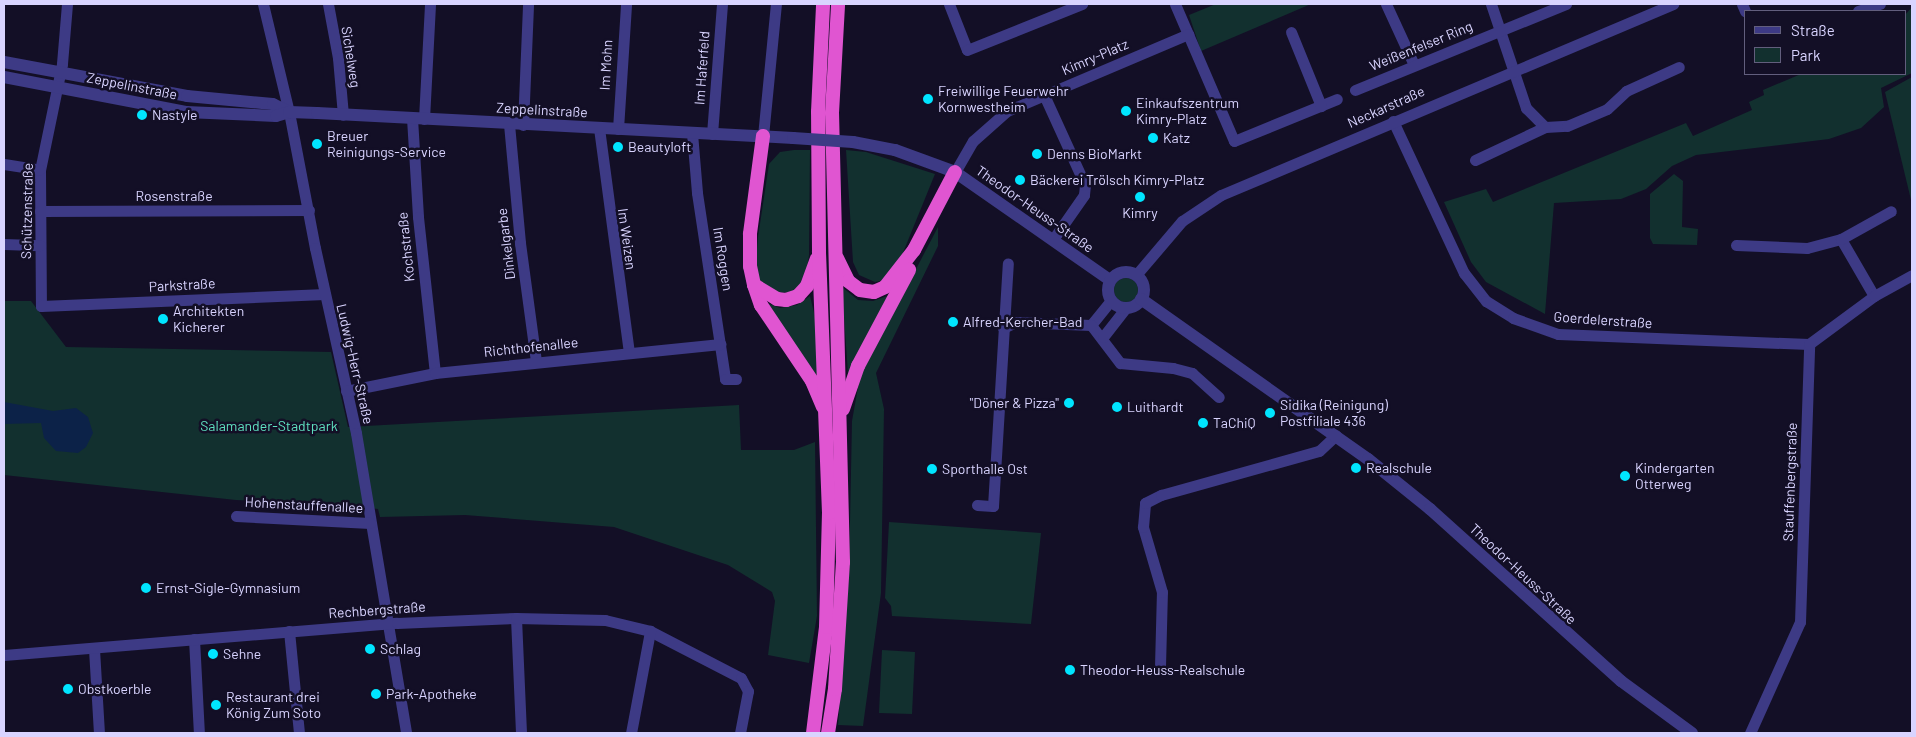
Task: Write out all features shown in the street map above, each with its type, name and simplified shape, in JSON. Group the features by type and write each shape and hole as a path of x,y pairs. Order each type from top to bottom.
{"highway":[{"path":"814,733 821,685 828,571 827,414 819,251 818,112 823,4"},
{"path":"828,733 835,689 842,572 841,414 834,248 832,114 838,4"},
{"path":"763,136 750,234 750,266 754,285 761,305 812,381 827,414"},
{"path":"834,248 848,281 860,290 874,292 896,278 914,250 956,172"},
{"path":"841,414 858,366 908,273 914,250"},
{"path":"754,285 777,299 786,300 798,296 807,286 819,251"}],"street":[{"path":"58,87 67,4"},
{"name":"Ludwig-Herr-Straße","path":"263,4 289,112 324,294 346,391 406,733"},
{"name":"Sichelweg","path":"328,4 338,58 343,115"},
{"name":"Kochstraße","path":"430,4 418,118 418,217 434,373"},
{"path":"523,125 528,4"},
{"name":"Im Mohn","path":"618,129 626,4"},
{"name":"Im Haferfeld","path":"712,134 722,4"},
{"path":"763,136 776,4"},
{"path":"949,4 967,50 1082,4"},
{"path":"1175,4 1234,141 1337,99"},
{"path":"1386,4 1414,65"},
{"path":"1491,4 1526,108 1545,127"},
{"name":"Weißenfelser Ring","path":"1354,90 1566,4"},
{"name":"Neckarstraße","path":"1136,275 1182,222 1221,195 1512,70 1673,4"},
{"path":"1861,10 1880,4"},
{"path":"1291,32 1321,106"},
{"name":"Kimry-Platz","path":"956,172 973,141 994,119 1044,95 1188,34"},
{"name":"Zeppelinstraße","path":"4,62 187,96 273,104 289,112"},
{"path":"1475,160 1545,127 1566,126 1607,109 1626,91 1679,67"},
{"name":"Zeppelinstraße","path":"4,77 186,112 276,116 289,112 794,138"},
{"name":"Schützenstraße","path":"41,306 40,170 58,87"},
{"path":"1044,95 1085,185 1084,196 1054,238"},
{"name":"Goerdelerstraße","path":"1393,121 1464,273 1486,301 1512,318 1558,334 1809,344"},
{"name":"Dinkelgarbe","path":"509,124 536,361"},
{"name":"Im Weizen","path":"599,128 629,353"},
{"name":"Im Roggen","path":"692,133 697,193 725,379 736,379"},
{"name":"Theodor-Heuss-Straße","path":"794,138 853,142 895,150 956,172 1054,238 1110,280"},
{"path":"4,164 40,170"},
{"name":"Rosenstraße","path":"40,211 308,210"},
{"path":"1736,245 1807,248 1841,239 1891,211"},
{"path":"1841,239 1874,296"},
{"path":"4,244 40,245"},
{"path":"977,505 993,506 1008,263"},
{"path":"1103,336 1126,308 1141,300 1143,286 1136,275 1125,272 1110,280 1108,294 1111,300 1126,308"},
{"path":"1809,344 1874,296 1912,274"},
{"name":"Parkstraße","path":"41,306 324,294"},
{"path":"1091,324 1111,300"},
{"name":"Theodor-Heuss-Straße","path":"1141,300 1336,435 1430,509 1621,681 1692,733"},
{"path":"1004,328 1016,322 1091,324 1103,336 1105,348 1120,363 1173,368 1192,374 1219,397"},
{"name":"Richthofenallee","path":"346,391 434,373 536,361 721,344"},
{"name":"Stauffenbergstraße","path":"1750,733 1800,622 1809,344"},
{"path":"1160,666 1162,592 1143,527 1145,503 1161,495 1319,451 1336,435"},
{"name":"Hohenstauffenallee","path":"236,516 370,523"},
{"path":"516,618 521,733"},
{"name":"Rechbergstraße","path":"4,655 386,624 516,618 605,620 650,631 741,678 748,691 740,733"},
{"path":"289,631 299,733"},
{"path":"632,733 650,631"},
{"path":"194,639 199,733"},
{"path":"94,649 99,733"}],"green space":[{"path":"1216,4 1311,4 1201,51 1189,15"},
{"path":"1912,7 1912,73 1881,88 1884,107 1861,128 1829,139 1696,155 1672,166 1646,189 1621,199 1554,203 1545,314 1486,282 1471,262 1444,202 1486,189 1493,202 1686,123 1693,136 1752,110 1749,102 1764,95 1763,90 1799,75 1906,75 1906,14"},
{"path":"1912,77 1912,204 1885,92"},
{"path":"810,150 809,255 806,276 804,283 792,292 772,293 763,286 755,272 758,237 769,164 780,152"},
{"path":"846,150 866,152 935,174 900,260 885,280 875,282 859,275 853,262"},
{"path":"1674,174 1683,181 1682,227 1698,229 1697,245 1653,244 1650,238 1650,194"},
{"path":"938,227 938,246 876,373 884,409 881,593 863,726 838,725 849,573 852,421 860,376"},
{"path":"1126,278 1135,281 1138,290 1135,299 1126,302 1117,299 1114,290 1117,281"},
{"path":"842,287 858,300 873,301 890,295 848,374"},
{"path":"810,296 816,321 819,386 762,301 780,308 797,305"},
{"name":"Salamander-Stadtpark","path":"4,301 31,301 66,347 331,352 348,427 739,405 741,450 794,450 815,442 817,616 809,663 768,655 775,601 772,592 728,565 614,527 465,515 380,517 378,509 362,507 236,500 4,475"},
{"path":"889,522 1041,533 1031,624 892,616 891,606 885,598"},
{"path":"882,650 915,652 912,714 879,713"}],"water":[{"path":"4,402 53,411 76,408 88,417 93,433 86,447 78,453 56,451 44,438 41,423 4,424"}],"place":[{"name":"Freiwillige Feuerwehr Kornwestheim","path":"928,99"},
{"name":"Einkaufszentrum Kimry-Platz","path":"1126,111"},
{"name":"Nastyle","path":"142,115"},
{"name":"Katz","path":"1153,138"},
{"name":"Breuer Reinigungs-Service","path":"317,144"},
{"name":"Beautyloft","path":"618,147"},
{"name":"Denns BioMarkt","path":"1037,154"},
{"name":"Bäckerei Trölsch Kimry-Platz","path":"1020,180"},
{"name":"Kimry","path":"1140,197"},
{"name":"Architekten Kicherer","path":"163,319"},
{"name":"Alfred-Kercher-Bad","path":"953,322"},
{"name":"\"Döner & Pizza\"","path":"1069,403"},
{"name":"Luithardt","path":"1117,407"},
{"name":"Sidika (Reinigung) Postfiliale 436","path":"1270,413"},
{"name":"TaChiQ","path":"1203,423"},
{"name":"Realschule","path":"1356,468"},
{"name":"Sporthalle Ost","path":"932,469"},
{"name":"Kindergarten Otterweg","path":"1625,476"},
{"name":"Ernst-Sigle-Gymnasium","path":"146,588"},
{"name":"Schlag","path":"370,649"},
{"name":"Sehne","path":"213,654"},
{"name":"Theodor-Heuss-Realschule","path":"1070,670"},
{"name":"Obstkoerble","path":"68,689"},
{"name":"Park-Apotheke","path":"376,694"},
{"name":"Restaurant drei König Zum Soto","path":"216,705"}]}
